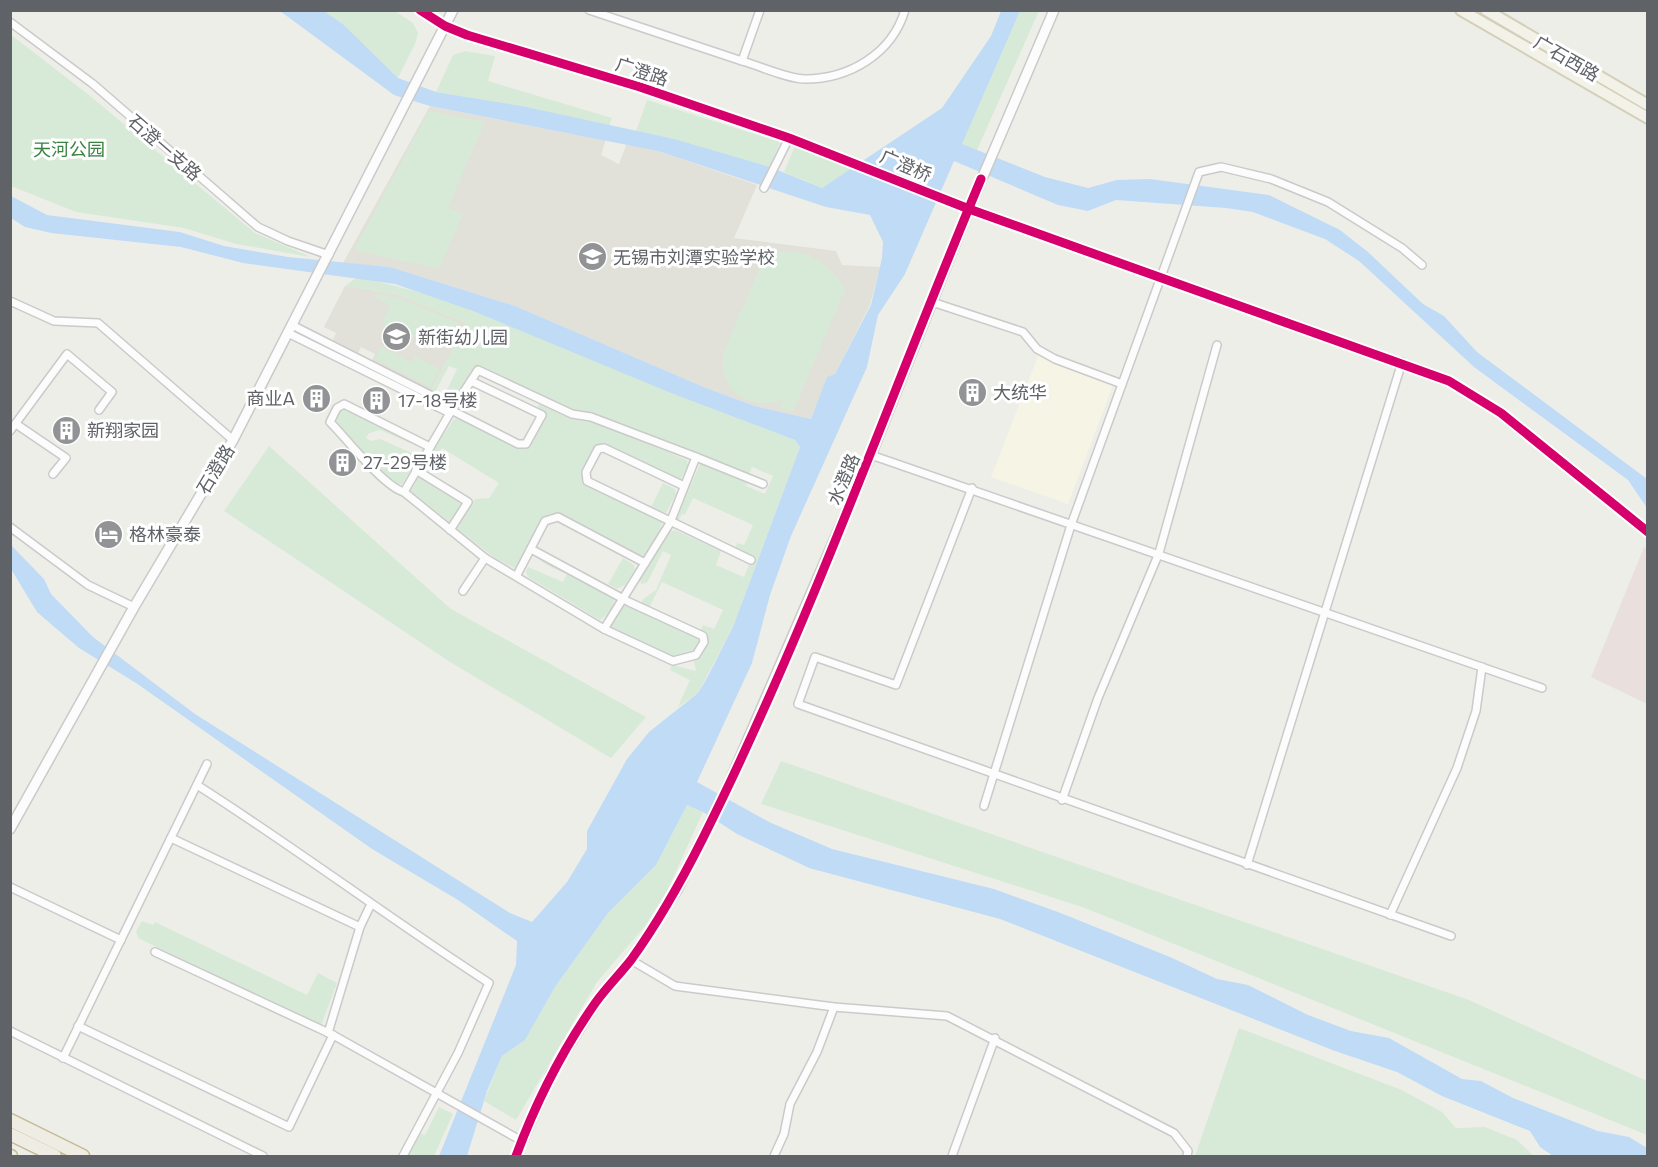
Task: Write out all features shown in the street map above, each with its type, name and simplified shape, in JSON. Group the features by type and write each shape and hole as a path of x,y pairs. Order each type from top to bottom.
{"highway":[{"path":"10,1120 83,1156"},
{"path":"10,1134 55,1156"}],"main road":[{"path":"1461,10 1647,118"},
{"name":"广石西路","path":"1486,10 1647,105"},
{"path":"1634,96 1647,93"}],"street":[{"name":"广澄路","path":"420,10 445,26 640,87 856,162"},
{"path":"445,26 453,10"},
{"path":"589,10 803,79 849,73 882,50 905,10"},
{"path":"742,61 760,10"},
{"name":"水澄路","path":"516,1156 551,1074 597,1001 631,960 677,890 710,825 871,455 981,179 1054,10"},
{"name":"石澄一支路","path":"10,22 93,84 258,227 288,242 329,255"},
{"name":"石澄路","path":"10,829 111,646 233,440 408,104 445,26"},
{"path":"764,188 789,138"},
{"name":"广澄桥","path":"856,162 969,209 1160,279 1402,362 1449,381 1501,413 1647,532"},
{"path":"984,806 1071,525 1199,172 1221,167 1271,179 1328,202 1402,248 1422,265"},
{"path":"10,301 54,321 98,323 233,440"},
{"path":"932,302 1023,332 1037,349 1046,354 1122,384"},
{"path":"290,329 523,445 530,438 542,415 471,381"},
{"path":"1062,800 1098,698 1159,553 1217,345"},
{"path":"10,431 67,354 112,392 99,410"},
{"path":"1247,865 1402,362"},
{"path":"404,492 477,370 572,414 591,417 763,484"},
{"path":"528,409 535,397"},
{"path":"430,447 344,404 338,408 330,422 397,490 404,492 485,558 604,629 673,661 696,655 702,647 703,636 531,549"},
{"path":"16,424 66,458 53,474"},
{"path":"684,486 604,448 598,449 586,472 588,481 670,523 751,560"},
{"path":"871,455 972,488 1071,525 1159,553 1542,688"},
{"path":"604,629 670,523 696,457"},
{"path":"416,470 468,502 450,530"},
{"path":"972,488 896,685 815,657 798,704 994,776 1451,936"},
{"path":"517,575 545,521 558,517 645,563"},
{"path":"10,527 88,585 134,607"},
{"path":"463,591 485,558"},
{"path":"1390,915 1457,768 1476,711 1482,667"},
{"path":"63,1058 207,764"},
{"path":"197,785 282,839 370,903 489,983 458,1053 403,1156"},
{"path":"171,838 360,927"},
{"path":"10,887 121,939"},
{"path":"78,1026 289,1127 331,1034 360,927 370,903"},
{"path":"155,952 331,1034 522,1141"},
{"path":"631,960 675,986 834,1007 947,1016 994,1038 1174,1133 1188,1151 1187,1156"},
{"path":"774,1156 784,1134 790,1104 816,1052 834,1007"},
{"path":"10,1031 262,1156"},
{"path":"952,1156 994,1038"}],"shaded area":[{"name":"无锡市刘潭实验学校","path":"430,106 606,139 601,155 619,164 627,143 658,151 757,185 734,238 836,251 842,265 880,267 870,305 835,374 827,378 811,419 755,406 706,388 515,306 390,267 343,263"},
{"name":"新街幼儿园","path":"345,286 396,294 467,323 431,390 372,360 375,354 361,347 358,353 333,340 336,333 324,327"},
{"path":"1038,356 1113,385 1068,504 991,477"},
{"path":"1644,547 1648,550 1647,704 1591,677"}],"green space":[{"path":"324,11 395,11 413,23 418,33 415,44 398,78 344,25"},
{"path":"1020,11 1039,11 977,150 961,144"},
{"name":"天河公园","path":"10,34 89,95 255,233 311,257 236,244 184,228 76,212 11,186"},
{"path":"465,51 495,56 488,81 612,118 609,126 522,106 436,92 453,55"},
{"path":"647,100 780,142 770,167 636,131"},
{"path":"429,111 485,122 448,208 463,214 439,269 354,250"},
{"path":"795,146 854,167 822,188 784,172"},
{"path":"781,251 802,253 819,261 833,273 845,289 793,412 780,408 783,400 758,403 737,394 725,376 723,365 724,351 761,265"},
{"path":"356,278 385,283 468,309 795,440 800,447 733,627 698,693 678,707 690,680 670,670 672,665 696,671 693,658 702,652 707,639 707,635 700,632 703,625 714,629 723,610 662,582 649,608 641,604 643,599 656,590 671,555 663,551 647,583 641,584 640,580 670,532 675,530 721,551 716,565 744,577 752,557 735,549 737,543 744,545 753,525 693,498 685,515 682,514 678,522 675,521 700,464 705,462 748,481 746,486 765,494 773,476 752,467 749,474 607,418 572,409 476,366 460,391 455,395 444,396 457,369 449,366 435,392 431,390 466,323 396,294 345,286"},
{"path":"375,294 398,298 459,323 447,346 417,331 413,338 382,323 390,305 374,297"},
{"path":"381,347 412,362 415,356 439,369 430,387 375,359"},
{"path":"539,404 571,419 600,424 687,460 688,465 681,479 677,481 604,446 583,476 586,483 662,522 660,530 645,555 638,557 556,513 547,515 543,520 516,569 495,558 456,528 475,499 489,498 499,483 442,448 427,469 422,467 454,419 459,418 523,448 534,437 545,414 537,409"},
{"path":"346,409 419,447 380,430 369,433 366,438 371,441 380,439 414,454 416,462 402,484 396,485 336,425 335,420 341,410"},
{"path":"269,446 451,609 646,717 611,758 450,662 224,511"},
{"path":"419,476 463,502 454,519 449,522 411,491"},
{"path":"663,483 675,489 676,494 666,513 651,507"},
{"path":"535,553 614,595 613,606 608,613 600,620 528,577 526,571 528,567 563,582 567,574 544,564"},
{"path":"623,558 634,565 635,569 625,585 617,589 608,584"},
{"path":"624,605 699,636 701,640 696,652 673,658 613,631 611,624"},
{"path":"781,761 1469,1000 1647,1081 1647,1135 1085,908 761,804"},
{"path":"687,805 703,812 667,891 645,926 597,982 516,1120 484,1101 502,1056 525,1040 555,987 608,913 656,865"},
{"path":"142,921 153,925 155,922 307,995 318,973 337,983 321,1026 138,938 136,931"},
{"path":"1239,1028 1402,1090 1442,1112 1456,1128 1485,1127 1517,1140 1534,1156 1195,1156"},
{"path":"439,1107 453,1114 434,1156 408,1156 419,1133 425,1135"}],"water":[{"path":"280,11 324,11 344,25 398,78 436,92 522,106 674,139 770,167 822,188 942,108 991,36 1001,11 1020,11 962,144 1045,177 1088,188 1117,180 1150,179 1269,195 1340,230 1368,252 1423,304 1444,316 1477,352 1647,479 1647,508 1628,480 1474,367 1359,261 1325,239 1253,212 1226,208 1116,200 1088,211 1058,205 954,161 905,274 878,315 867,367 791,536 770,595 752,663 697,782 769,822 832,849 994,889 1170,957 1217,979 1248,985 1308,1015 1351,1031 1389,1038 1462,1079 1481,1081 1513,1098 1598,1131 1629,1137 1647,1148 1647,1156 1553,1156 1540,1147 1530,1131 1442,1096 1397,1072 1335,1051 1000,919 809,868 737,834 703,812 687,805 656,865 608,913 555,987 525,1040 502,1056 487,1091 467,1156 439,1156 516,965 517,941 458,900 372,849 136,683 79,648 37,612 11,569 11,545 44,579 51,594 93,637 195,714 510,913 532,922 567,882 587,849 587,831 627,759 649,732 698,693 707,678 733,627 800,447 795,440 671,393 473,311 395,284 243,263 181,247 51,233 25,227 11,218 11,196 47,215 180,232 224,246 288,257 390,267 515,306 706,388 755,406 811,419 827,377 835,374 871,305 882,258 883,242 870,215 826,207 658,151 430,106 394,95"}],"cycle path":[{"path":"420,10 445,26 467,35 640,87 789,138 969,209 1449,381 1501,413 1648,532"},
{"path":"516,1156 541,1096 561,1057 596,1002 631,960 661,915 695,854 742,757 814,593 981,179"}],"place":[{"name":"无锡市刘潭实验学校","path":"592,257"},
{"name":"新街幼儿园","path":"397,337"},
{"name":"大统华","path":"972,392"},
{"name":"商业A","path":"316,398"},
{"name":"17-18号楼","path":"377,400"},
{"name":"新翔家园","path":"66,430"},
{"name":"27-29号楼","path":"342,462"},
{"name":"格林豪泰","path":"108,534"}]}
